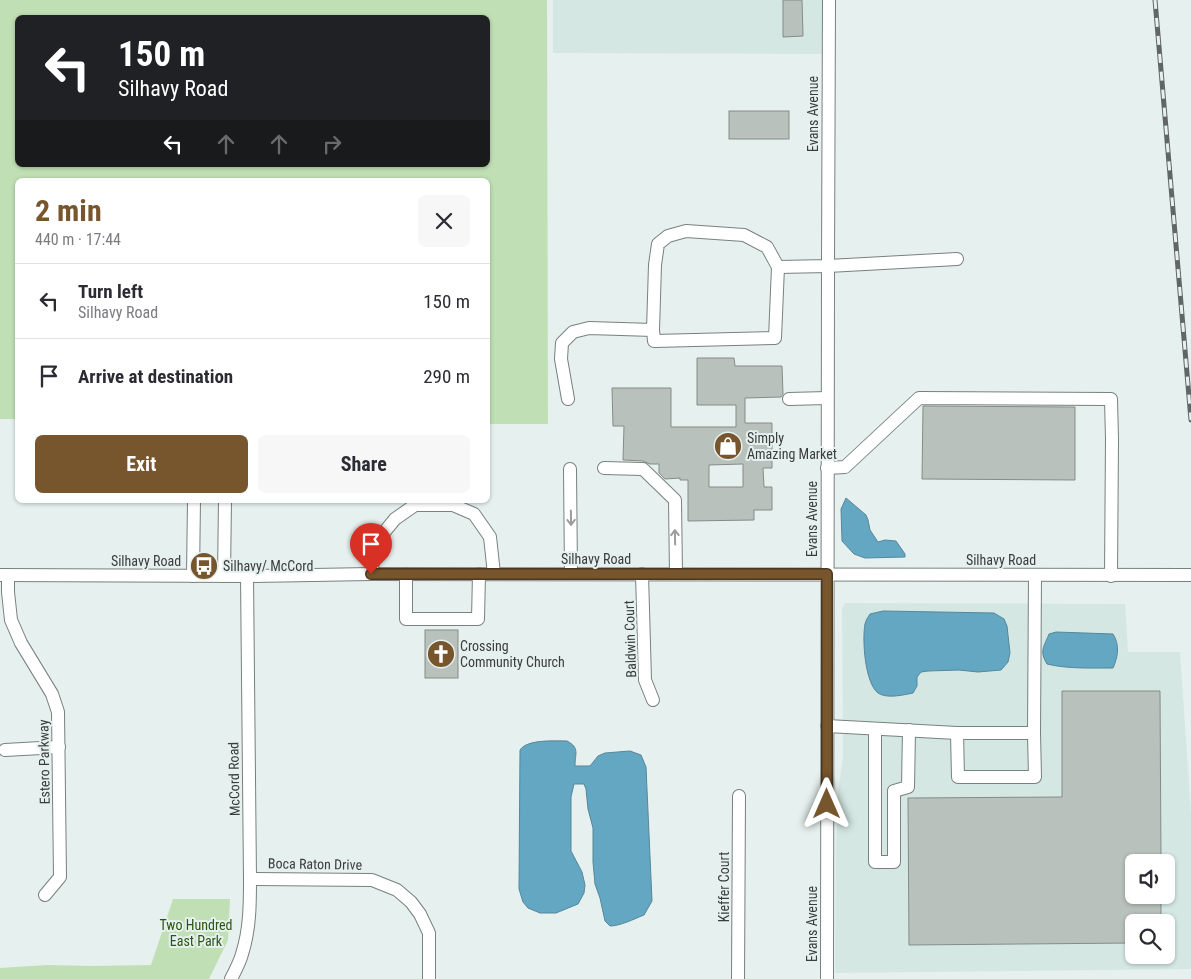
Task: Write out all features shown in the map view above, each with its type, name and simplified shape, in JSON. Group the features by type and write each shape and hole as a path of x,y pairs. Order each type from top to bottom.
{"street":[{"name":"Evans Avenue","path":"827,979 829,0"},
{"path":"686,231 744,235 767,247 778,267 775,338 654,341 653,330 658,244 668,236 686,231"},
{"path":"778,267 958,259"},
{"path":"568,399 560,359 562,343 573,332 589,328 653,330"},
{"path":"789,399 827,398"},
{"path":"827,468 845,467 919,398 1111,399 1111,576"},
{"path":"604,468 643,469 675,500 676,574"},
{"path":"570,469 571,574"},
{"path":"193,576 194,503"},
{"path":"224,576 225,503"},
{"path":"371,574 376,542 395,519 415,505 453,505 474,514 490,536 494,574"},
{"path":"406,574 406,619 478,619 479,574"},
{"name":"Baldwin Court","path":"642,574 645,680 654,700"},
{"name":"Silhavy Road","path":"4,575 1191,575"},
{"name":"Estero Parkway","path":"4,575 11,620 22,643 52,694 58,712 60,877 46,895"},
{"path":"958,733 958,777 1035,777 1035,575"},
{"name":"McCord Road","path":"231,979 242,955 249,914 247,576"},
{"path":"827,726 958,733 1034,733"},
{"path":"874,729 875,862 894,862 894,791"},
{"path":"874,790 894,791 908,787 908,730"},
{"path":"5,750 59,747"},
{"name":"Kieffer Court","path":"738,979 739,796"},
{"name":"Boca Raton Drive","path":"250,879 372,880 398,890 420,914 429,933 429,979"}],"shaded area":[{"path":"553,0 824,0 823,54 553,53"},
{"path":"845,603 1125,604 1128,652 1180,652 1191,814 1191,969 835,973 838,792 843,757 842,609"}],"green space":[{"path":"0,0 547,0 548,424 490,424 490,178 15,178 15,419 0,419"},
{"name":"Two Hundred East Park","path":"173,899 230,899 228,940 209,979 0,979 0,968 47,965 151,965"}],"water":[{"path":"846,498 866,515 870,530 878,542 885,540 896,541 905,557 865,558 854,554 842,541 841,509"},
{"path":"883,611 994,613 1004,619 1007,626 1010,653 1008,662 1001,670 921,672 917,677 917,686 913,693 895,696 882,695 874,688 867,671 864,640 865,624 869,615"},
{"path":"1056,632 1113,634 1117,642 1118,651 1113,668 1071,667 1047,664 1043,656 1043,649 1049,634"},
{"path":"567,741 575,749 575,766 590,766 598,756 605,753 630,751 641,755 646,767 652,901 644,915 623,924 610,926 605,921 595,884 593,828 584,784 574,784 571,797 571,851 582,872 585,885 584,893 578,904 556,913 540,913 528,908 523,902 519,889 520,750 524,746 535,742"}],"building":[{"path":"783,0 802,0 803,36 783,37"},
{"path":"729,111 789,111 789,139 729,139"},
{"path":"697,358 734,358 735,366 782,366 783,394 781,397 745,398 745,423 772,423 772,468 763,468 764,487 772,487 772,510 754,510 754,520 688,521 688,480 680,480 680,478 665,479 659,473 659,464 623,460 624,426 613,426 612,388 671,388 671,427 736,427 736,405 697,405","holes":["743,464 743,487 709,487 709,465"]},
{"path":"923,406 1075,407 1075,480 922,479"},
{"name":"Crossing Community Church","path":"425,630 458,630 458,678 425,678"},
{"path":"1062,691 1160,691 1161,854 1125,854 1125,904 1161,904 1161,914 1125,914 1125,943 909,945 908,798 1062,797"}],"railway":[{"path":"1155,0 1191,420"}],"place":[{"name":"Simply Amazing Market","path":"728,446"},
{"name":"Silhavy/ McCord","path":"204,566"},
{"name":"Crossing Community Church","path":"441,654"}],"route":[{"path":"371,574 827,574 827,804"}]}
